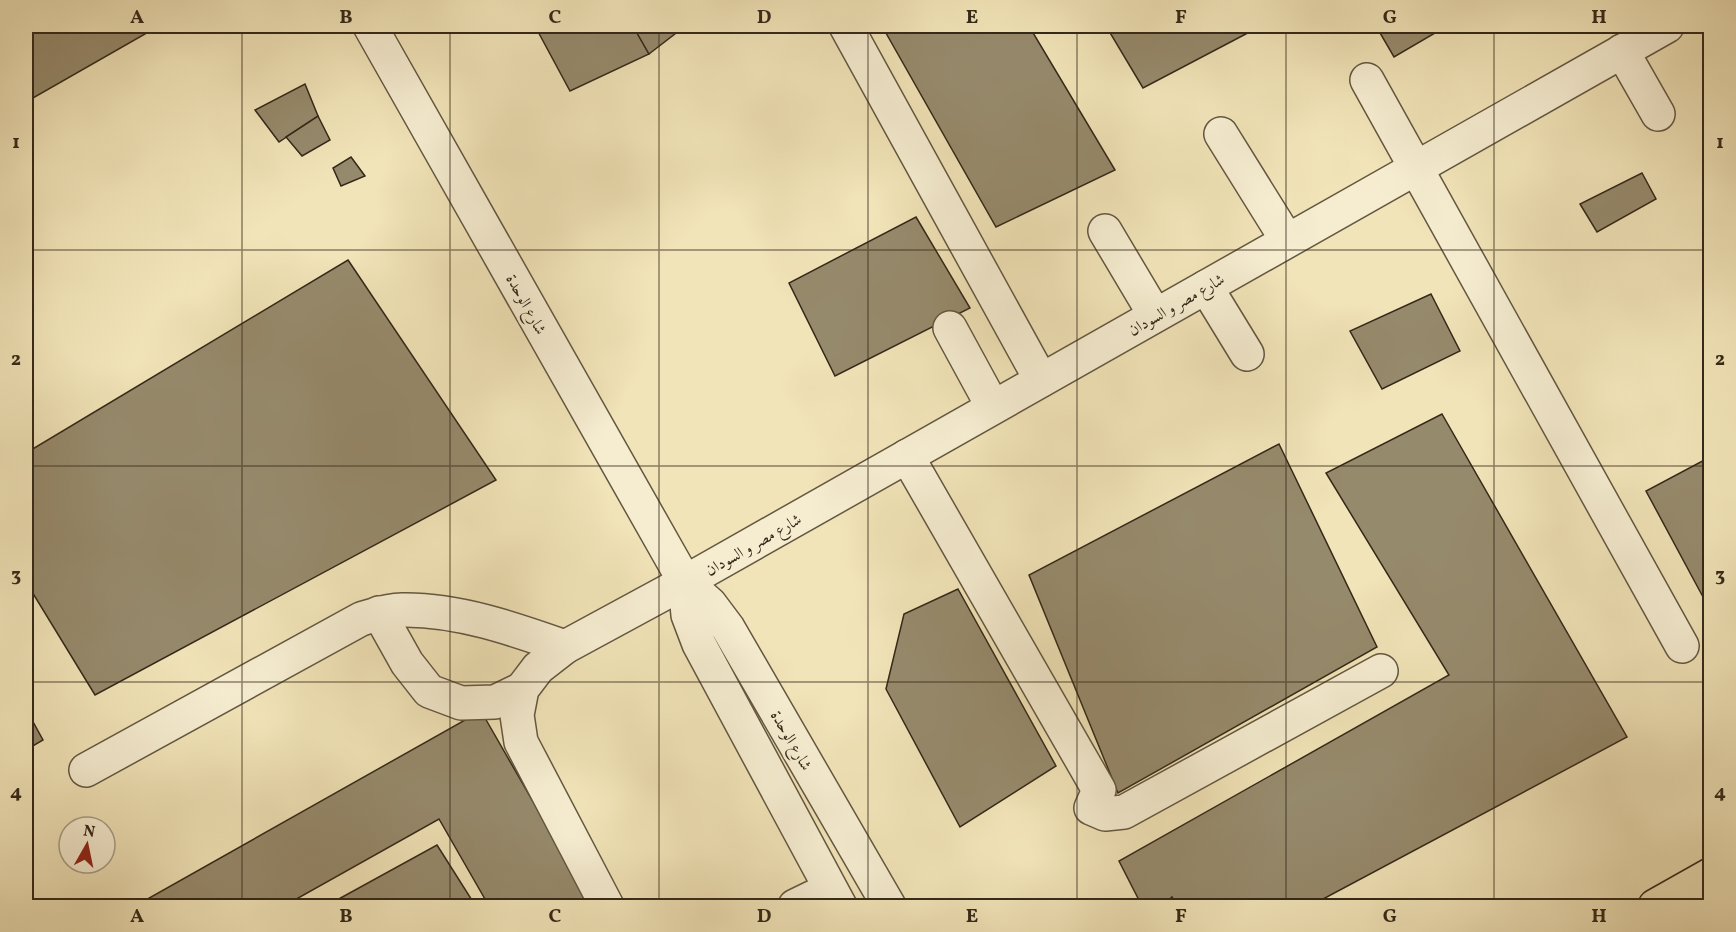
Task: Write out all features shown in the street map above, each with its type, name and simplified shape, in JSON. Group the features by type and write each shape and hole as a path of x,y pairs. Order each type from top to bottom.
{"main road":[{"path":"1655,906 1710,875"}],"lane":[{"name":"شارع الوحدة","path":"370,26 685,582 710,604 728,628 889,906"},
{"path":"846,26 1041,380"},
{"name":"شارع مصر و السودان","path":"522,689 538,668 565,647 685,582 1666,26"},
{"path":"1622,51 1658,114"},
{"path":"1367,80 1682,646"},
{"path":"1221,134 1287,240"},
{"path":"1105,231 1155,315"},
{"path":"1206,286 1247,354"},
{"path":"950,328 993,407"},
{"path":"907,456 1099,790 1091,808 1105,813 1124,812 1381,672"},
{"name":"شارع الوحدة","path":"685,582 688,615 699,644 835,898"},
{"path":"86,770 361,619 379,613 401,610 441,613 504,627 565,647"},
{"path":"379,613 406,663 429,691 461,703 495,702 522,689"},
{"path":"522,689 517,715 521,742 607,906"},
{"path":"795,906 835,898"}],"building":[{"path":"26,26 159,26 26,102"},
{"path":"535,26 633,26 649,54 570,91"},
{"path":"633,26 671,26 676,33 649,54"},
{"path":"882,26 1029,26 1115,170 996,227"},
{"path":"1106,26 1261,26 1143,88"},
{"path":"1376,26 1447,26 1394,57"},
{"path":"305,84 318,116 279,142 255,110"},
{"path":"318,116 330,140 302,156 286,137"},
{"path":"351,157 365,176 341,186 333,168"},
{"path":"1642,173 1656,199 1597,232 1580,204"},
{"path":"916,217 970,308 835,376 789,283"},
{"path":"348,260 496,480 95,695 26,582 26,453"},
{"path":"1431,294 1460,351 1382,389 1350,331"},
{"path":"1442,414 1627,737 1310,906 1177,906 1172,897 1162,906 1142,906 1119,861 1449,675 1326,473"},
{"path":"1279,444 1377,647 1118,793 1029,575"},
{"path":"1710,457 1710,610 1646,491"},
{"path":"958,589 1056,766 960,827 886,689 904,614"},
{"path":"26,709 43,740 26,750"},
{"path":"481,711 593,906 489,906 439,819 284,906 135,906"},
{"path":"437,845 475,905 326,906"}]}
